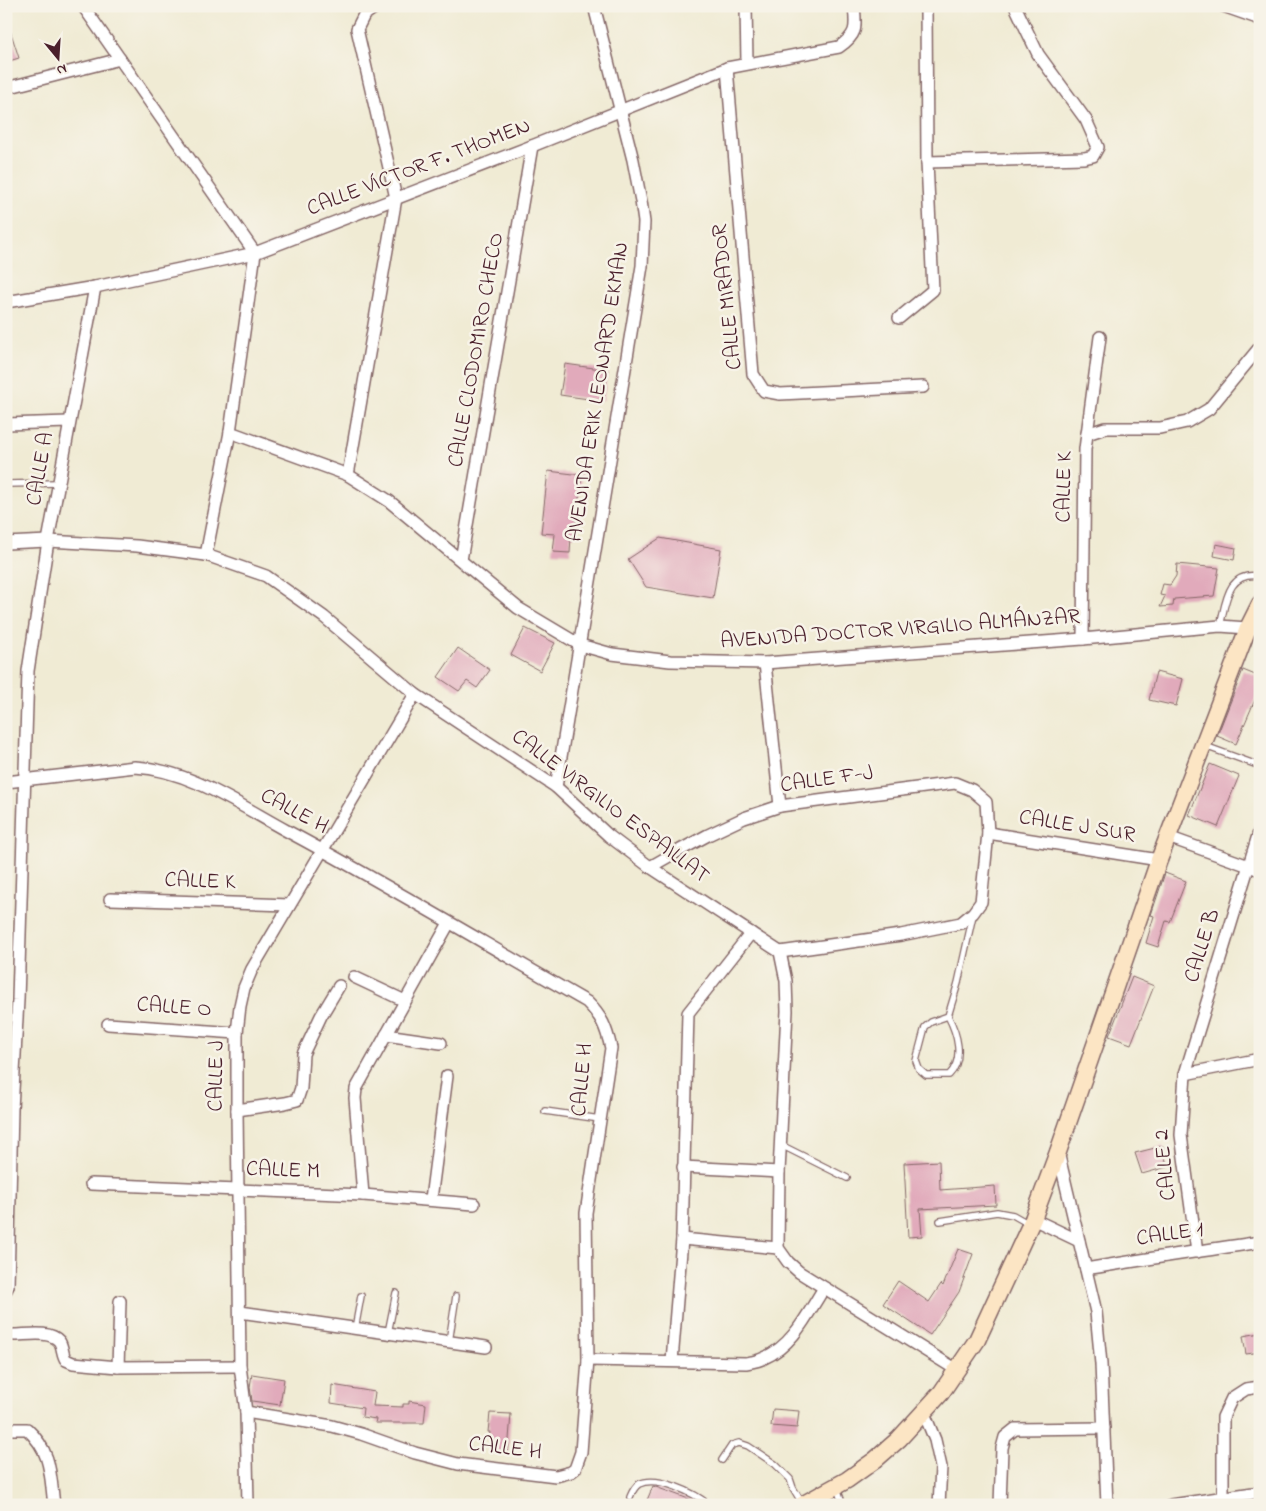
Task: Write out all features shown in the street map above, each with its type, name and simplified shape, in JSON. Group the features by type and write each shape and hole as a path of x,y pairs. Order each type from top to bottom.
{"main road":[{"path":"803,1505 875,1460 942,1393 977,1340 1032,1222 1159,860 1203,745 1254,628 1260,604"}],"street":[{"path":"83,6 255,253 230,432 206,555"},
{"path":"348,474 396,198 357,29 364,15 377,6"},
{"name":"AVENIDA ERIK LEONARD EKMAN","path":"556,787 642,266 644,222 633,160 594,6"},
{"path":"746,6 747,63"},
{"name":"CALLE VÍCTOR F. THOMEN","path":"6,302 95,287 255,253 727,68 839,47 851,39 856,24 854,6"},
{"path":"899,318 933,290 927,162 926,6"},
{"path":"927,162 1084,158 1093,156 1098,147 1086,120 1038,54 1015,6"},
{"path":"1223,6 1260,19"},
{"path":"6,88 120,59"},
{"name":"CALLE MIRADOR","path":"727,68 753,374 764,391 780,394 923,387"},
{"name":"CALLE CLODOMIRO CHECO","path":"460,560 532,146"},
{"name":"CALLE A","path":"6,1290 8,1286 12,1001 25,779 28,671 48,541 95,287"},
{"name":"CALLE K","path":"1083,639 1085,449 1100,337"},
{"path":"1087,434 1105,428 1160,428 1187,422 1209,409 1260,347"},
{"path":"6,424 69,422"},
{"name":"AVENIDA DOCTOR VIRGILIO ALMÁNZAR","path":"230,432 348,474 389,501 518,608 580,645 612,654 670,661 765,663 1083,639 1220,626 1254,628"},
{"name":"CALLE VIRGILIO ESPAILLAT","path":"6,542 48,541 137,546 206,555 266,576 324,617 414,694 556,787 609,836 650,867 780,952"},
{"path":"765,663 780,806"},
{"name":"CALLE J","path":"248,1505 246,1412 240,1366 237,1190 238,1033 240,1006 244,988 252,969 414,694"},
{"name":"CALLE H","path":"6,782 135,767 155,768 171,773 214,791 322,850 586,1002 598,1013 607,1032 611,1048 586,1213 588,1360 581,1452 578,1464 571,1472 556,1476 458,1464 415,1453 332,1426 246,1412"},
{"name":"CALLE F-J","path":"650,867 670,854 744,818 780,806 955,783 972,790 986,802 988,833"},
{"name":"CALLE B","path":"1185,1074 1260,829"},
{"path":"958,1370 799,1272 788,1262 778,1248 780,1145 787,1011 786,981 780,952 901,935 961,923 973,913 981,902 988,833"},
{"name":"CALLE J SUR","path":"988,833 1159,860"},
{"path":"1168,837 1260,870"},
{"name":"CALLE K","path":"110,899 290,905"},
{"path":"363,1195 355,1098 356,1089 448,923"},
{"path":"672,1361 682,1240 688,1013 751,933"},
{"path":"354,977 405,1001"},
{"path":"237,1110 297,1100 301,1088 303,1054 338,986"},
{"name":"CALLE O","path":"108,1024 238,1033"},
{"path":"386,1035 441,1043"},
{"path":"1185,1074 1260,1059"},
{"name":"CALLE 2","path":"1185,1074 1181,1135 1197,1252"},
{"path":"431,1199 447,1076"},
{"path":"1058,1152 1096,1312 1101,1364 1106,1505"},
{"path":"683,1167 780,1172"},
{"name":"CALLE M","path":"91,1184 363,1195 431,1199 474,1204"},
{"path":"1032,1222 1080,1241"},
{"path":"682,1240 778,1248"},
{"name":"CALLE 1","path":"1086,1269 1260,1242"},
{"path":"588,1360 746,1363 764,1358 781,1348 792,1336 824,1288"},
{"path":"118,1367 120,1301"},
{"path":"240,1312 486,1348"},
{"path":"14,1335 46,1335 52,1337 59,1342 64,1357 69,1362 118,1367 240,1366"},
{"path":"1223,1498 1223,1417 1232,1398 1246,1389 1260,1387"},
{"path":"924,1413 935,1440 941,1467 939,1505"},
{"path":"1000,1505 1002,1448 1005,1437 1015,1430 1104,1428"},
{"path":"6,1429 27,1429 37,1438 48,1457 54,1505"},
{"path":"1171,1505 1260,1492"}],"lane":[{"path":"6,484 59,482"},
{"path":"1220,626 1231,586 1240,578 1252,575 1260,576"},
{"path":"1203,745 1260,766"},
{"path":"948,1016 931,1022 925,1028 916,1061 919,1069 926,1075 949,1075 954,1070 959,1045 948,1016 958,982 973,913"},
{"path":"545,1111 600,1119"},
{"path":"780,1145 847,1178"},
{"path":"940,1221 1006,1212 1032,1222"},
{"path":"388,1333 396,1293"},
{"path":"355,1328 361,1296"},
{"path":"449,1342 456,1296"},
{"path":"722,1460 732,1445 739,1443 748,1446 775,1464 790,1479 803,1505"},
{"path":"630,1496 633,1489 639,1484 650,1481 674,1486 697,1496 709,1505"},
{"path":"836,1486 843,1505"}],"building":[{"path":"6,27 9,27 19,58 6,62"},
{"path":"565,364 608,370 603,401 560,395"},
{"path":"548,471 582,475 574,537 571,536 570,553 553,552 555,534 541,533"},
{"path":"660,538 721,549 713,598 646,587 628,559"},
{"path":"1216,544 1236,548 1234,560 1214,556"},
{"path":"1177,564 1219,568 1214,596 1174,599 1173,606 1160,607 1165,596 1160,595 1163,584 1170,585 1176,576"},
{"path":"525,628 555,643 540,671 511,655"},
{"path":"458,648 490,670 477,688 467,681 459,691 438,677"},
{"path":"1243,670 1260,677 1260,688 1236,744 1217,736"},
{"path":"1156,672 1183,679 1176,706 1149,700"},
{"path":"1210,764 1239,776 1218,827 1189,815"},
{"path":"1165,873 1186,881 1170,922 1166,921 1158,947 1146,943 1154,916 1151,915"},
{"path":"1132,977 1154,986 1131,1044 1109,1036"},
{"path":"1163,1146 1167,1167 1142,1174 1135,1153"},
{"path":"939,1161 940,1190 995,1186 996,1205 920,1209 922,1236 908,1237 904,1163"},
{"path":"958,1249 973,1254 959,1292 930,1335 883,1304 898,1281 929,1302 941,1284 943,1286"},
{"path":"1260,1333 1260,1352 1246,1354 1243,1336"},
{"path":"252,1374 284,1379 280,1405 252,1401 250,1387"},
{"path":"332,1385 375,1392 373,1406 403,1407 403,1404 409,1404 409,1401 426,1404 424,1423 375,1423 376,1419 362,1417 363,1408 331,1403"},
{"path":"773,1409 799,1411 797,1428 771,1426"},
{"path":"490,1413 511,1414 508,1452 493,1450 492,1438 489,1438 490,1432 488,1432"},
{"path":"653,1486 697,1502 700,1505 645,1505"}]}
